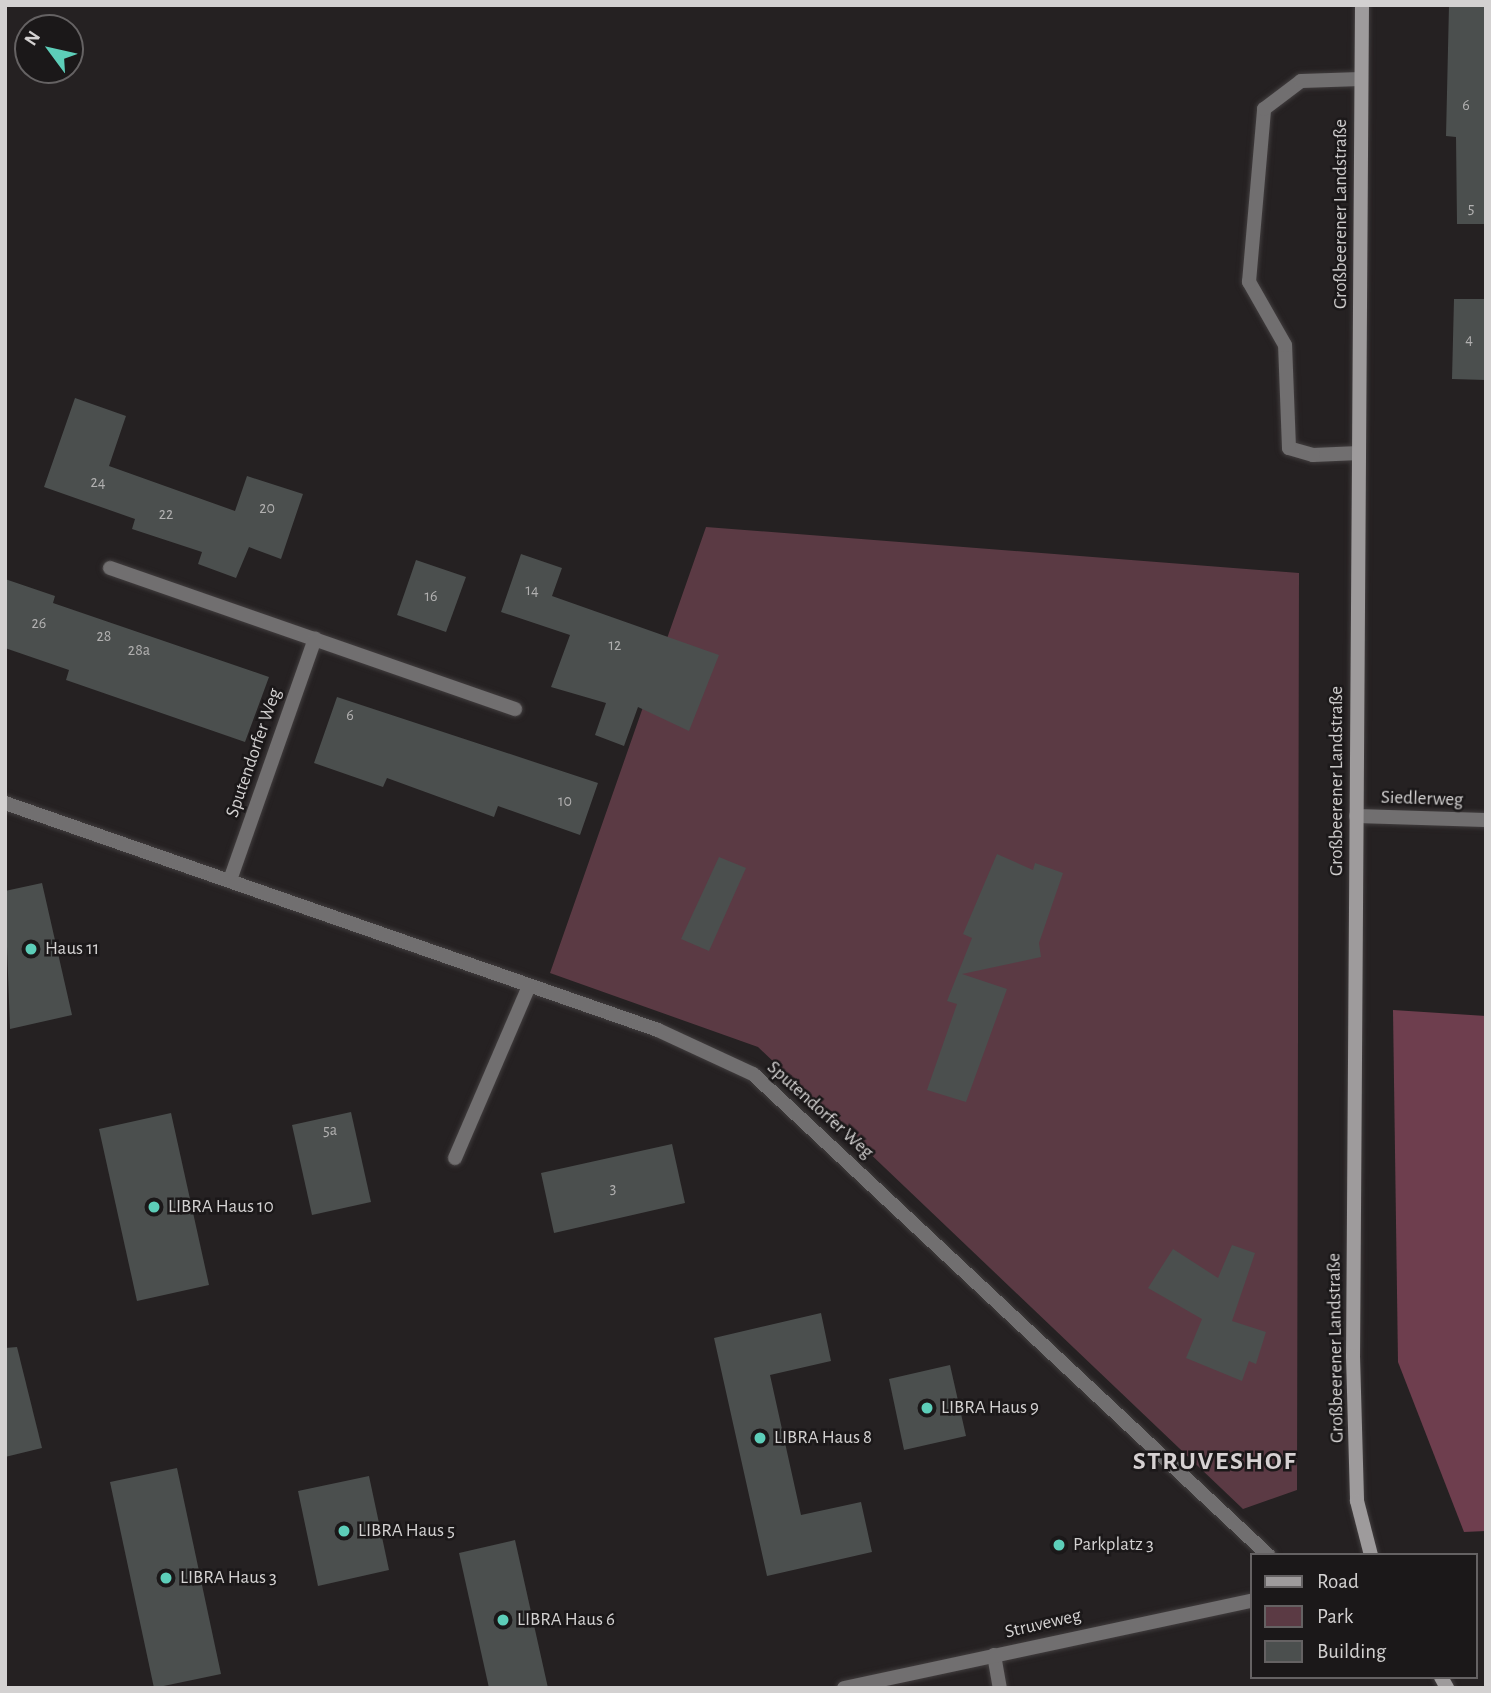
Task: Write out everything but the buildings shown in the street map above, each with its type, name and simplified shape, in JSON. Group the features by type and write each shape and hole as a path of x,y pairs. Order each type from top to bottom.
{"main road":[{"name":"Großbeerener Landstraße","path":"1362,5 1353,1356 1357,1502 1370,1553"}],"street":[{"path":"1359,453 1313,455 1289,448 1285,345 1249,282 1264,109 1301,81 1361,79"},
{"path":"110,568 515,709"},
{"name":"Sputendorfer Weg","path":"230,880 315,639"},
{"name":"Sputendorfer Weg","path":"5,803 658,1030 753,1074 1266,1553"},
{"name":"Siedlerweg","path":"1356,816 1486,820"},
{"path":"455,1157 528,986"},
{"name":"Struveweg","path":"844,1688 1250,1601"},
{"path":"994,1655 1000,1688"}],"green space":[{"path":"706,527 1299,573 1297,1490 1243,1509 758,1047 550,973"}],"shaded area":[{"path":"1393,1010 1486,1016 1486,1531 1464,1532 1398,1362"}],"place":[{"name":"Haus 11","path":"31,949"},
{"name":"LIBRA Haus 10","path":"154,1207"},
{"name":"LIBRA Haus 9","path":"927,1408"},
{"name":"LIBRA Haus 8","path":"760,1438"},
{"name":"LIBRA Haus 5","path":"344,1531"},
{"name":"Parkplatz 3","path":"1059,1545"},
{"name":"LIBRA Haus 3","path":"166,1578"},
{"name":"LIBRA Haus 6","path":"503,1620"}],"district":[{"name":"STRUVESHOF","path":"1215,1462"}]}
